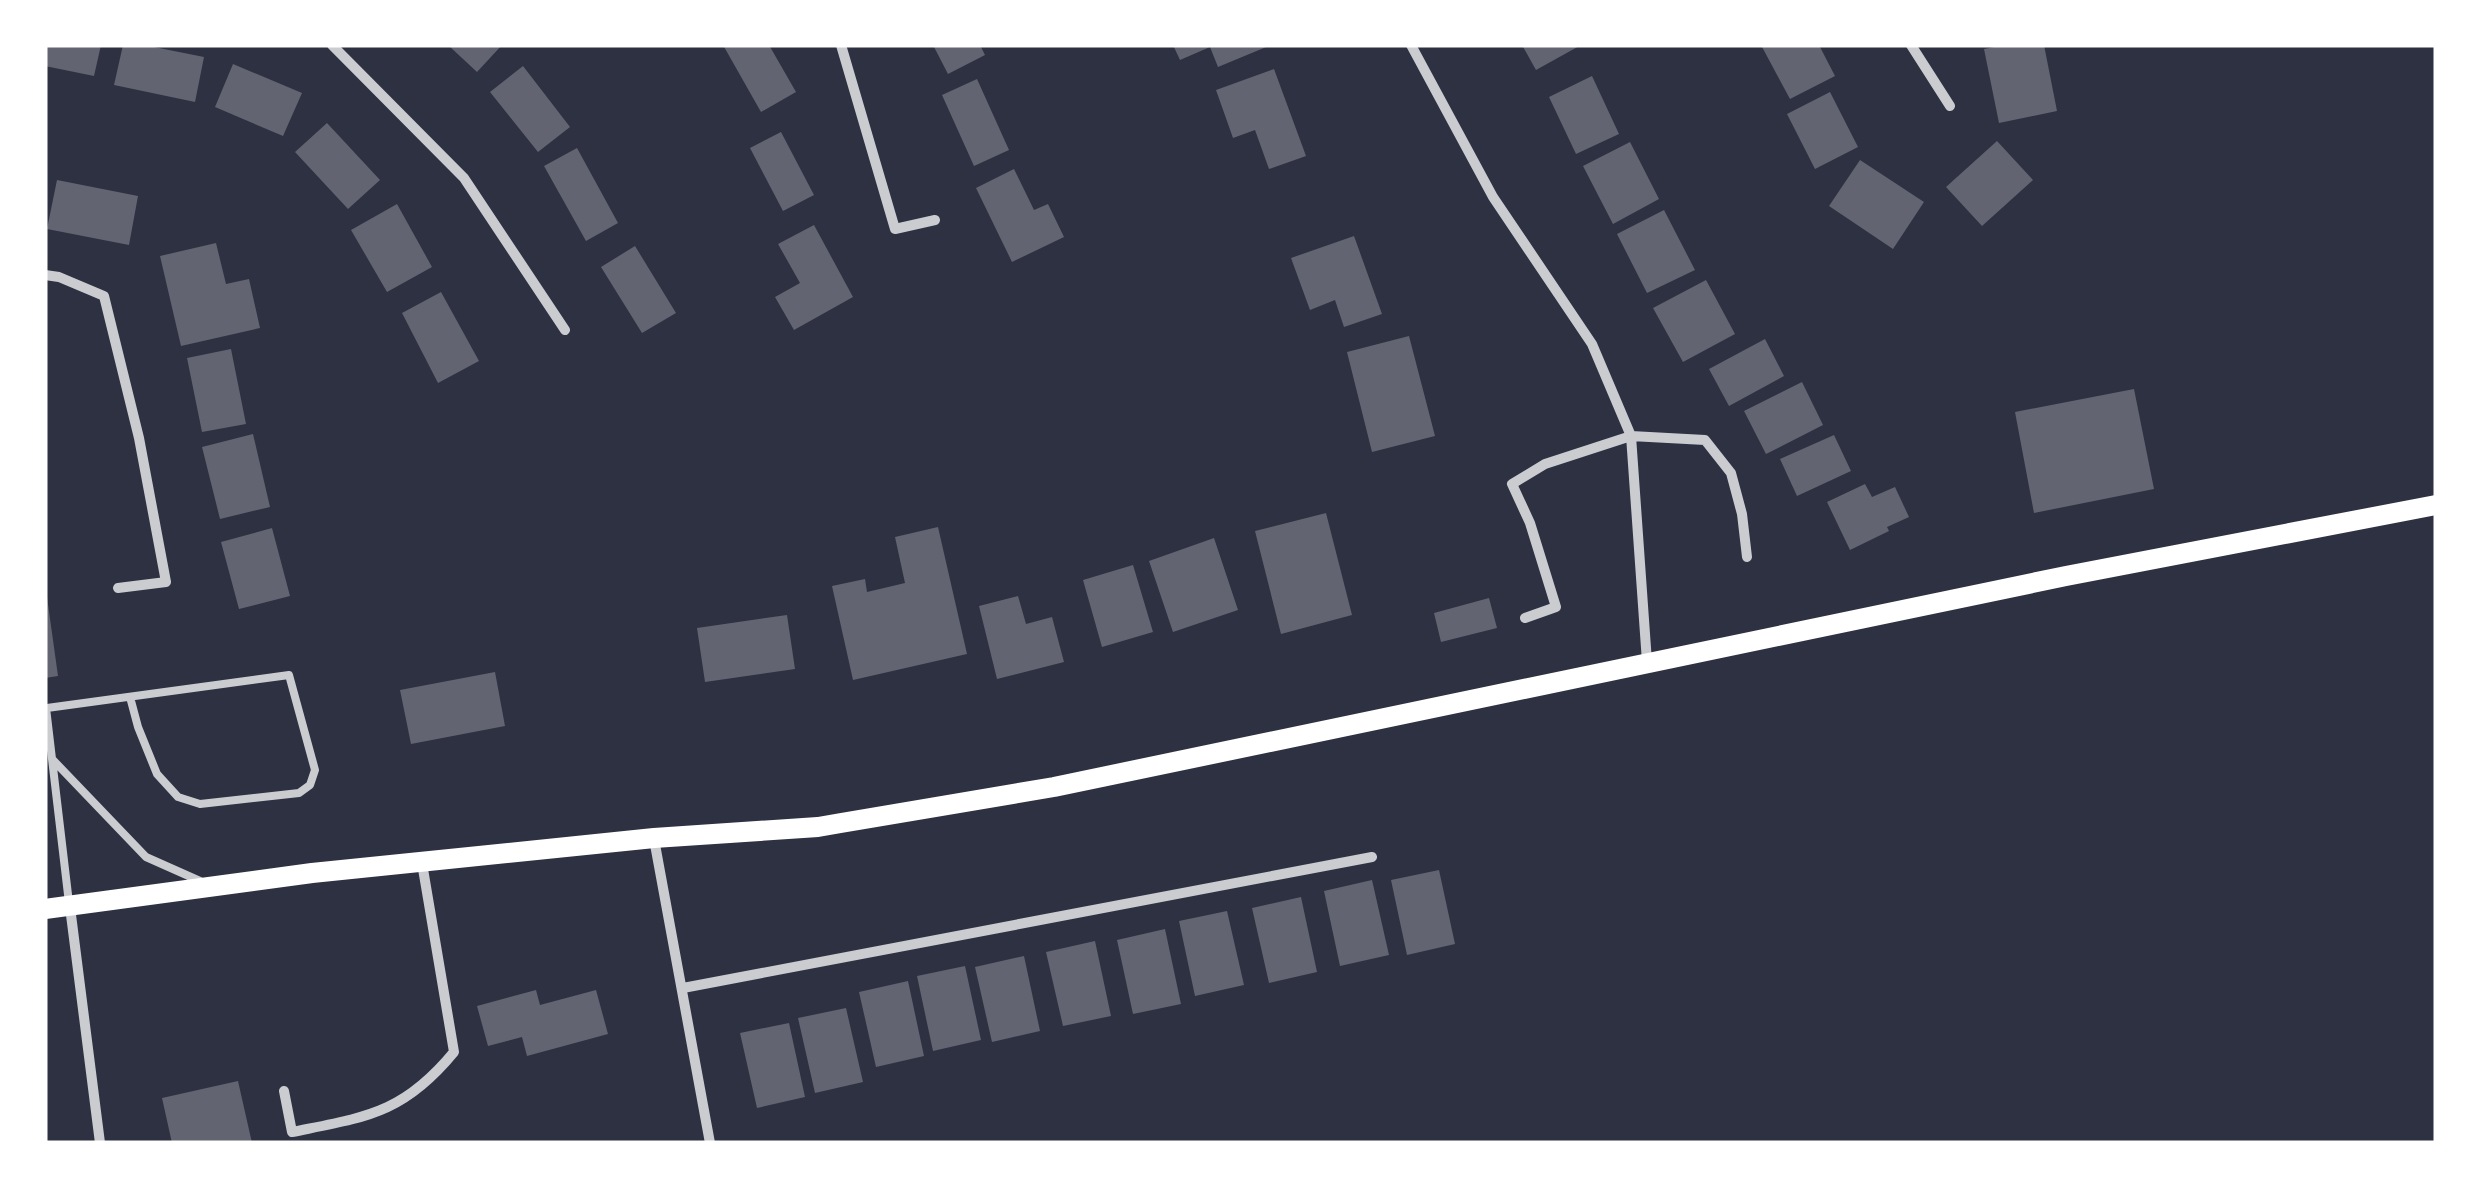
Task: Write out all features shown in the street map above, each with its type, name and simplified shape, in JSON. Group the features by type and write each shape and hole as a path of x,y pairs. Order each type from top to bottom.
{"main road":[{"path":"45,909 312,873 654,838 818,826 1054,787 2066,576 2436,505"}],"street":[{"path":"332,45 464,178 565,330"},
{"path":"841,45 895,229 935,220"},
{"path":"1412,45 1492,196 1592,344 1631,436 1647,662"},
{"path":"1911,45 1950,106"},
{"path":"45,275 104,296 139,438 166,582 118,588"},
{"path":"1525,618 1556,608 1530,523 1512,484 1545,464 1631,436 1705,440 1731,473 1742,514 1747,557"},
{"path":"654,838 710,1143"},
{"path":"684,988 1372,857"},
{"path":"284,1090 292,1132 370,1116 404,1100 435,1075 454,1052 422,862"},
{"path":"70,907 100,1143"}],"lane":[{"path":"70,907 46,708 290,675 316,770 310,785 299,793 200,804 178,797 157,774 130,697"},
{"path":"53,760 146,857 214,887"}],"building":[{"path":"45,45 101,45 94,76 45,66"},
{"path":"123,45 144,45 204,57 195,102 114,85"},
{"path":"448,45 502,45 477,72"},
{"path":"723,45 769,45 796,92 761,112"},
{"path":"933,45 980,45 985,55 948,74"},
{"path":"1173,45 1271,45 1218,67 1210,47 1180,60"},
{"path":"1522,45 1581,45 1536,70"},
{"path":"1761,45 1819,45 1835,76 1790,99"},
{"path":"2044,45 2057,111 1999,123 1984,49"},
{"path":"233,64 302,93 283,136 215,107"},
{"path":"523,66 570,127 538,152 490,92"},
{"path":"1274,69 1306,156 1269,169 1255,130 1233,138 1216,90"},
{"path":"1592,76 1619,134 1576,154 1549,97"},
{"path":"977,79 1009,150 974,166 942,95"},
{"path":"1830,92 1858,147 1815,169 1787,114"},
{"path":"327,123 380,180 348,209 295,152"},
{"path":"781,132 814,195 783,211 750,148"},
{"path":"1997,141 2033,180 1982,226 1946,187"},
{"path":"1630,142 1659,199 1613,224 1583,166"},
{"path":"577,148 618,223 586,241 544,166"},
{"path":"1860,160 1924,202 1893,249 1829,206"},
{"path":"1014,169 1034,210 1048,204 1064,237 1012,262 976,188"},
{"path":"57,180 138,196 129,245 47,229"},
{"path":"397,204 432,267 387,292 351,230"},
{"path":"1664,210 1695,270 1647,293 1617,234"},
{"path":"814,225 853,297 794,330 775,297 800,283 778,244"},
{"path":"1354,236 1382,314 1344,327 1335,300 1310,310 1291,258"},
{"path":"216,243 226,284 249,279 260,328 181,346 160,256"},
{"path":"635,246 676,313 642,333 601,267"},
{"path":"1706,280 1735,334 1683,362 1653,308"},
{"path":"441,292 479,361 438,383 402,313"},
{"path":"1409,336 1435,436 1372,452 1347,352"},
{"path":"1765,339 1784,376 1729,406 1709,369"},
{"path":"231,349 246,424 202,432 187,358"},
{"path":"1802,382 1823,425 1766,454 1744,411"},
{"path":"2134,389 2154,489 2034,513 2015,412"},
{"path":"253,434 270,507 220,519 202,447"},
{"path":"1834,435 1851,471 1797,496 1780,459"},
{"path":"1865,484 1872,497 1895,487 1909,517 1850,550 1827,502"},
{"path":"1326,513 1352,615 1281,634 1255,531"},
{"path":"938,527 967,654 853,680 832,586 865,579 867,592 905,583 895,537"},
{"path":"272,528 290,596 239,609 221,542"},
{"path":"1214,538 1238,610 1173,632 1149,561"},
{"path":"1133,565 1153,632 1102,647 1083,580"},
{"path":"1018,596 1026,624 1052,617 1064,662 997,679 979,606"},
{"path":"45,597 58,676 45,678"},
{"path":"1489,598 1497,628 1441,642 1434,613"},
{"path":"787,615 795,669 705,682 697,628"},
{"path":"495,672 505,726 411,744 400,690"},
{"path":"1439,870 1455,944 1407,955 1391,880"},
{"path":"1372,880 1389,955 1340,966 1324,891"},
{"path":"1301,897 1317,972 1269,983 1252,908"},
{"path":"1227,911 1244,985 1195,996 1179,921"},
{"path":"1165,929 1181,1004 1133,1014 1117,940"},
{"path":"1095,941 1111,1016 1063,1026 1046,952"},
{"path":"1024,956 1040,1031 992,1042 975,967"},
{"path":"965,966 981,1040 933,1051 917,976"},
{"path":"908,981 924,1056 876,1067 859,992"},
{"path":"536,990 540,1005 596,990 608,1034 527,1056 522,1037 488,1046 477,1006"},
{"path":"846,1008 863,1082 815,1093 798,1018"},
{"path":"789,1023 805,1097 757,1108 740,1033"},
{"path":"238,1081 252,1143 172,1143 162,1098"}]}
